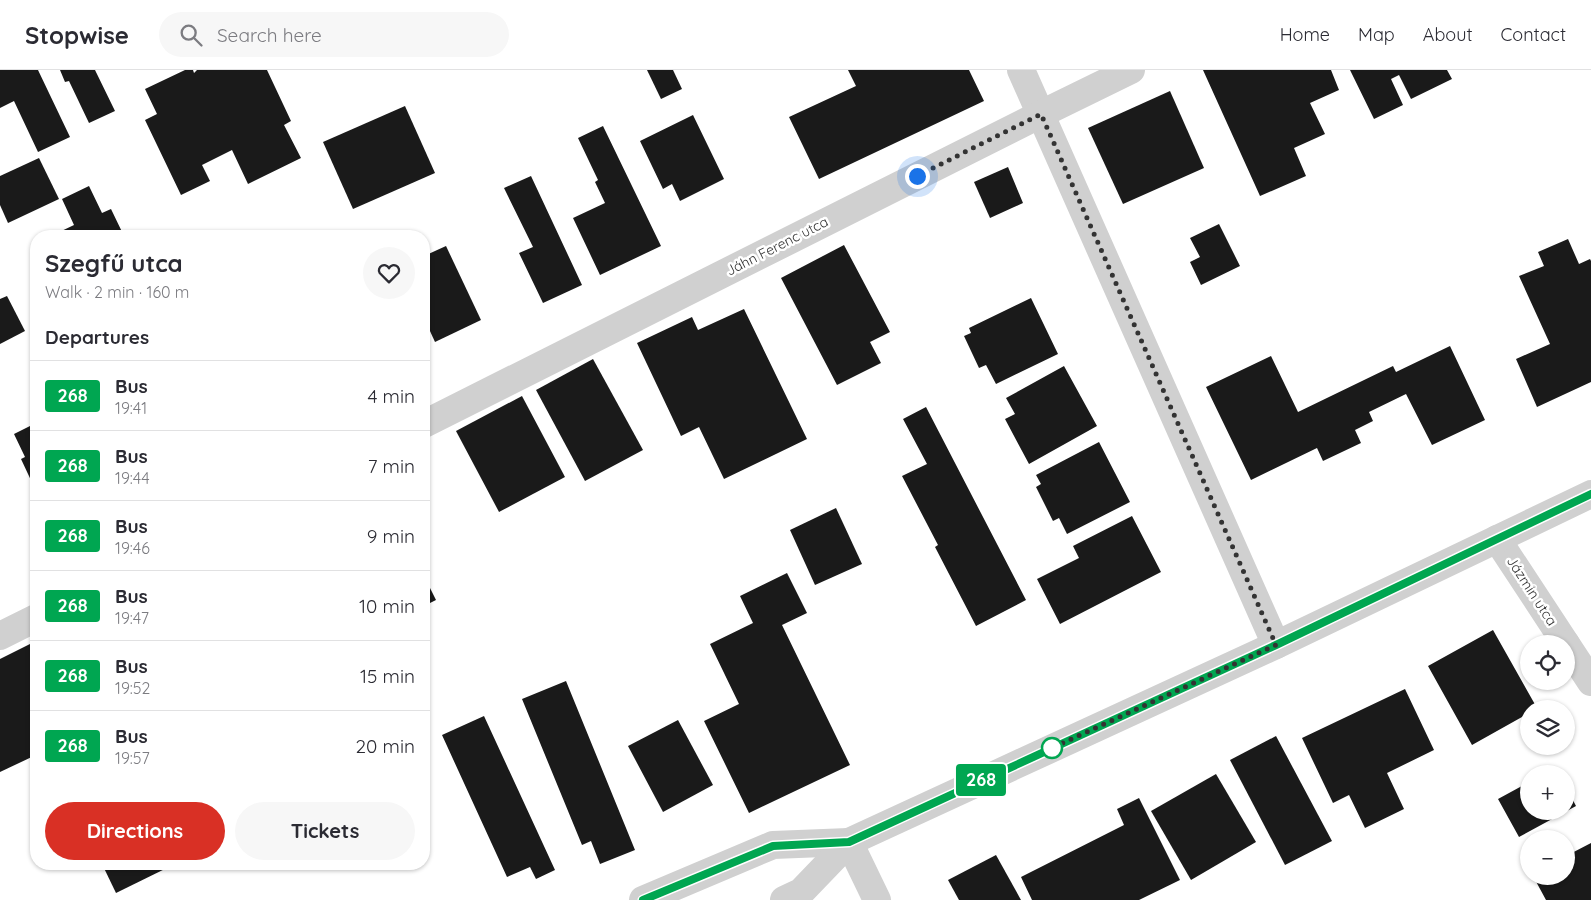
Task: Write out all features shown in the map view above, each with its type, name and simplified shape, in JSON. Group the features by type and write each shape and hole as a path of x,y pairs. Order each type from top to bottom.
{"street":[{"path":"1021,70 1276,645"},
{"name":"Jáhn Ferenc utca","path":"430,421 1131,70"},
{"path":"784,900 801,892 849,842 1276,645 1591,494"},
{"name":"Jázmin utca","path":"1497,539 1560,635"},
{"path":"0,636 30,621"},
{"name":"Jázmin utca","path":"1575,658 1591,682"},
{"path":"643,900 773,846 849,842"},
{"path":"849,842 877,900"}],"building":[{"path":"0,70 38,70 70,137 38,152 14,101 0,108"},
{"path":"60,70 95,70 115,111 89,123 69,81 65,82"},
{"path":"185,70 193,70 194,73 197,70 267,70 291,121 284,125 301,158 248,184 232,150 202,165 210,181 181,195 145,120 157,114 145,89"},
{"path":"647,70 673,70 682,89 661,99"},
{"path":"848,70 969,70 984,101 819,179 789,117 856,86"},
{"path":"1203,70 1331,70 1339,90 1310,103 1325,134 1294,148 1306,176 1260,196"},
{"path":"1350,70 1447,70 1452,79 1411,99 1399,75 1391,79 1403,105 1374,119"},
{"path":"1170,91 1204,168 1123,204 1088,128"},
{"path":"405,106 435,173 353,209 323,142"},
{"path":"693,115 724,179 680,201 672,184 663,189 640,141"},
{"path":"603,126 661,246 600,275 573,218 605,203 595,182 598,180 578,138"},
{"path":"39,158 59,199 8,223 0,205 0,176"},
{"path":"1008,167 1023,203 990,218 974,182"},
{"path":"531,176 582,285 543,303 519,253 533,247 504,188"},
{"path":"89,186 102,213 111,209 121,230 64,230 74,225 62,199"},
{"path":"1219,224 1240,266 1201,285 1190,262 1200,257 1190,238"},
{"path":"1568,239 1579,264 1590,259 1591,261 1591,382 1537,407 1516,359 1550,344 1519,276 1544,266 1538,252"},
{"path":"844,245 890,332 870,342 881,363 837,385 781,278"},
{"path":"446,246 481,320 435,342 430,331 430,253"},
{"path":"7,296 25,331 0,344 0,299"},
{"path":"1031,298 1058,354 996,384 986,365 979,368 964,336 971,333 969,328"},
{"path":"744,309 807,439 724,479 699,427 681,436 637,343 692,317 698,330"},
{"path":"1450,346 1485,420 1432,445 1406,394 1369,412 1373,421 1355,430 1361,443 1323,461 1317,448 1251,480 1206,387 1271,356 1298,412 1393,366 1396,372"},
{"path":"593,359 643,450 585,481 536,390"},
{"path":"1064,366 1097,426 1029,464 1005,419 1015,414 1006,398"},
{"path":"522,396 565,477 499,512 456,431"},
{"path":"926,407 1026,600 976,626 935,547 938,545 902,476 927,464 903,419"},
{"path":"30,426 30,478 21,459 25,457 14,434"},
{"path":"1099,442 1130,502 1067,534 1059,518 1053,521 1036,487 1041,484 1036,475"},
{"path":"836,508 862,564 815,585 790,530"},
{"path":"1132,516 1161,572 1060,624 1037,579 1079,558 1073,546"},
{"path":"787,573 807,613 782,625 850,765 749,813 704,721 739,704 710,644 753,623 740,596"},
{"path":"430,588 436,600 430,603"},
{"path":"1493,630 1520,678 1520,690 1527,690 1532,700 1520,700 1520,718 1472,745 1428,666"},
{"path":"30,644 30,758 0,772 0,659"},
{"path":"566,681 635,850 600,864 591,841 582,845 522,699"},
{"path":"1405,689 1434,750 1387,773 1404,809 1365,828 1349,795 1333,803 1302,738"},
{"path":"484,716 555,870 536,879 530,867 507,877 442,735"},
{"path":"678,720 713,785 663,812 628,746"},
{"path":"1276,736 1332,841 1285,865 1230,760"},
{"path":"1216,774 1256,842 1191,880 1151,811"},
{"path":"1520,787 1520,820 1550,820 1532,830 1520,830 1519,837 1498,799"},
{"path":"1139,798 1180,880 1139,900 1032,900 1021,877 1124,825 1117,809"},
{"path":"1591,843 1591,900 1546,900 1538,885 1575,885 1575,851"},
{"path":"996,855 1021,900 959,900 948,880"},
{"path":"105,870 163,870 116,893"}],"bus line":[{"name":"268","path":"643,900 773,846 849,842 1276,645 1591,494"}],"route":[{"path":"917,176 1041,114 1276,645 1052,748"}]}
